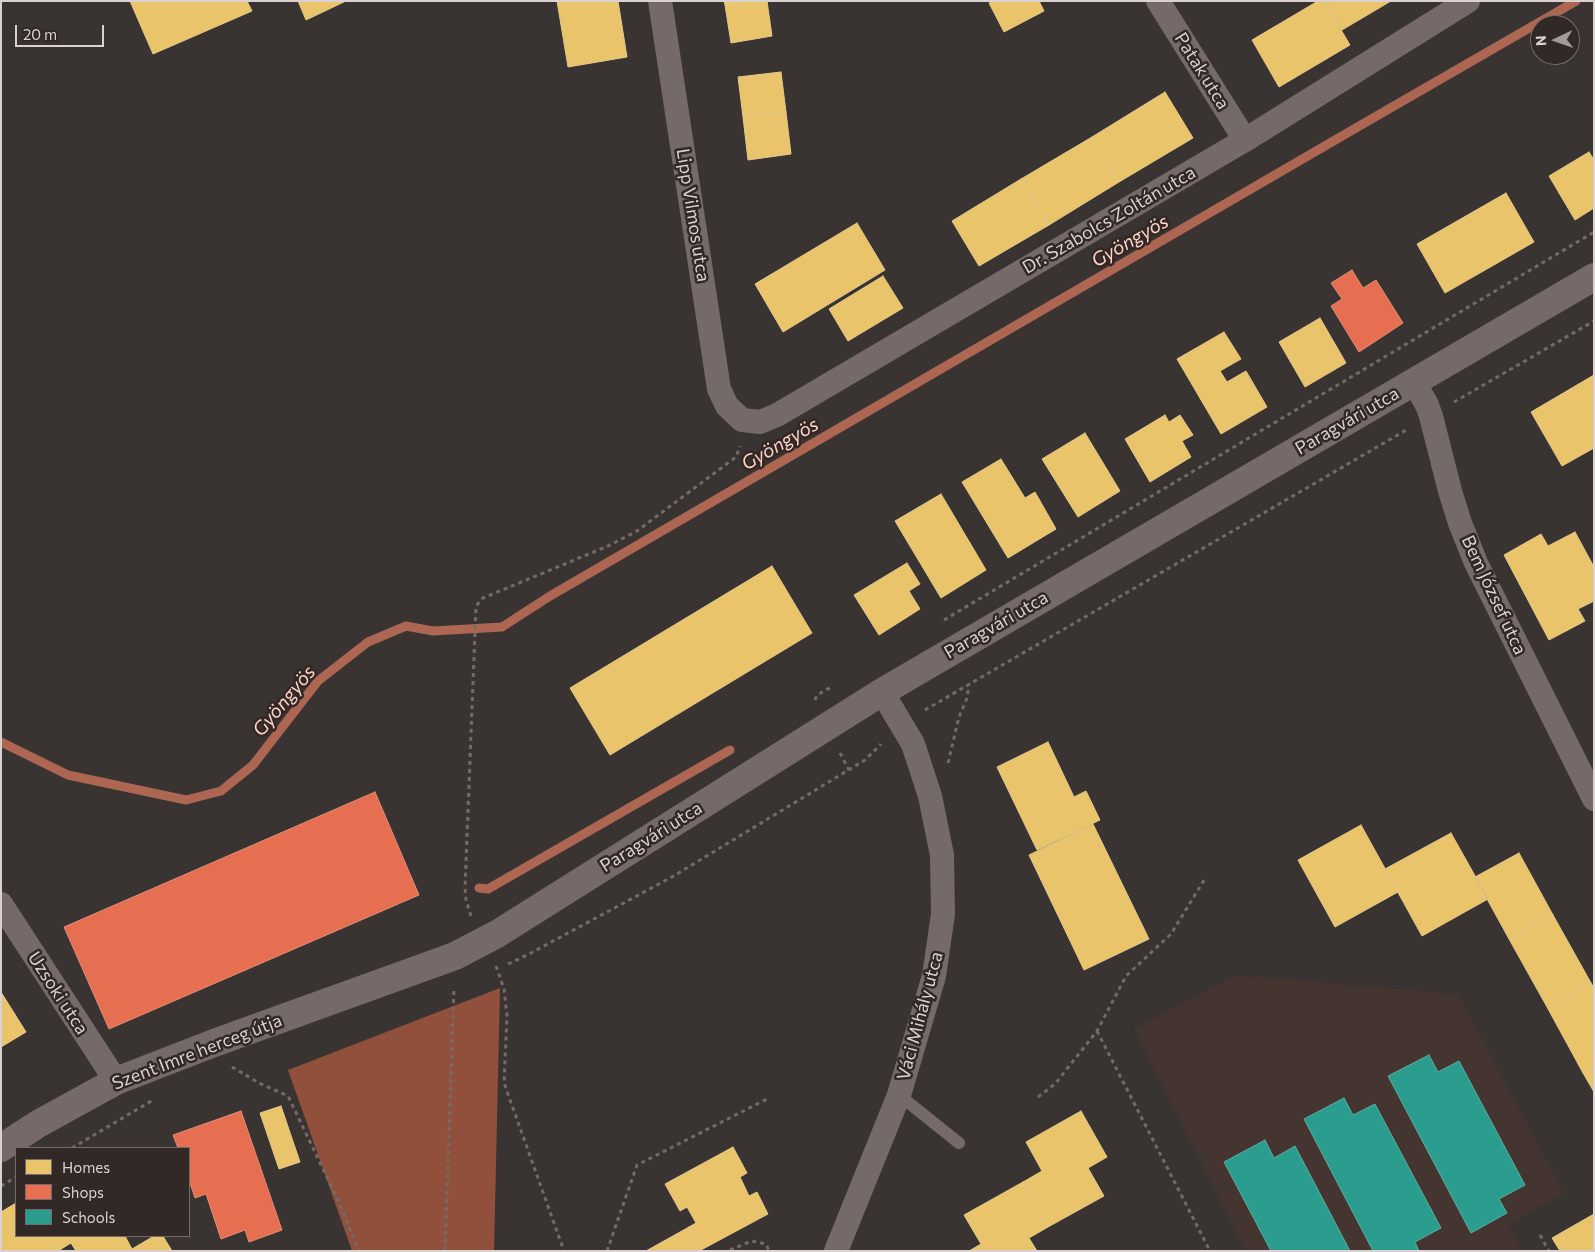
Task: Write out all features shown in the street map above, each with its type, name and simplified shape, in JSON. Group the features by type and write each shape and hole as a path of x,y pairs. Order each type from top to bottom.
{"street":[{"name":"Lipp Vilmos utca","path":"660,1 719,388 727,406 742,420"},
{"name":"Patak utca","path":"1158,1 1245,140"},
{"name":"Dr. Szabolcs Zoltán utca","path":"742,420 760,422 777,415 1245,140 1468,1"},
{"name":"Paragvári utca","path":"402,976 455,956 497,934 882,692 1594,276"},
{"name":"Bem József utca","path":"1414,382 1431,416 1450,491 1476,563 1594,799"},
{"name":"Váci Mihály utca","path":"836,1251 899,1095 934,976 944,914 942,855 930,796 913,744 882,692"},
{"name":"Uzsoki utca","path":"1,904 116,1081"},
{"name":"Szent Imre herceg útja","path":"1,1148 38,1124 116,1081 201,1048 402,976"}],"lane":[{"path":"899,1095 959,1143"}],"path":[{"path":"942,621 1594,232"},
{"path":"1448,406 1594,321"},
{"path":"473,921 467,906 465,888 476,606 483,598 608,546 637,531 736,458 740,450 742,420"},
{"path":"951,695 1409,428"},
{"path":"817,695 833,686"},
{"path":"955,736 959,717 967,698 968,690 966,686"},
{"path":"488,972 529,954 672,878 865,760 874,751"},
{"path":"840,754 849,770"},
{"path":"1038,1097 1055,1084 1097,1031 1126,976 1171,934 1206,877"},
{"path":"497,968 504,989 507,1016 504,1083 564,1251"},
{"path":"445,1251 454,988 463,984"},
{"path":"1097,1031 1210,1251"},
{"path":"201,1048 259,1083 288,1096 337,1198 359,1251"},
{"path":"607,1251 637,1165 769,1098"},
{"path":"1,1186 15,1178"},
{"path":"1540,1235 1549,1251"},
{"path":"730,1250 752,1241 766,1244 769,1251"}],"shaded area":[{"path":"1236,975 1458,994 1564,1193 1508,1225 1521,1251 1246,1251 1134,1029"},
{"path":"500,988 494,1251 352,1251 288,1070"}],"building: Homes":[{"path":"130,1 247,1 252,11 153,54"},
{"path":"298,1 346,1 306,20"},
{"path":"557,1 618,1 627,57 568,67"},
{"path":"724,1 750,1 725,5"},
{"path":"750,1 767,1 772,36 731,43 725,5"},
{"path":"993,1 1039,1 1044,11 1004,32 989,3"},
{"path":"1318,1 1324,1 1350,45 1279,87 1252,40"},
{"path":"1324,1 1391,1 1342,30"},
{"path":"781,72 786,112 743,117 738,77"},
{"path":"1165,92 1193,138 1119,182 1092,137"},
{"path":"786,112 791,154 748,160 743,117"},
{"path":"1092,137 1119,182 1049,225 1021,179"},
{"path":"1589,152 1594,160 1594,208 1575,220 1549,176"},
{"path":"1021,179 1049,225 979,266 952,221"},
{"path":"1506,193 1534,242 1445,293 1417,244"},
{"path":"857,223 885,270 783,332 755,284"},
{"path":"883,276 903,308 848,341 829,309"},
{"path":"1320,318 1346,363 1305,387 1279,342"},
{"path":"1224,332 1241,359 1220,371 1227,382 1246,371 1267,407 1221,434 1177,359"},
{"path":"1594,375 1594,448 1562,466 1531,412"},
{"path":"1165,415 1169,422 1180,415 1193,435 1182,441 1191,457 1150,482 1125,439"},
{"path":"1085,433 1120,491 1078,517 1042,459"},
{"path":"1001,459 1025,498 1035,492 1056,529 1008,558 962,482"},
{"path":"941,494 986,570 941,598 895,521"},
{"path":"1575,532 1594,567 1594,601 1578,609 1585,621 1549,640 1504,555 1541,534 1548,546"},
{"path":"907,563 920,584 909,591 920,609 879,635 854,595"},
{"path":"772,566 812,633 610,755 570,688"},
{"path":"1048,742 1074,797 1086,791 1100,820 1037,850 997,767"},
{"path":"1093,824 1149,939 1084,970 1029,855"},
{"path":"1361,825 1398,892 1335,927 1298,860"},
{"path":"1451,833 1488,899 1422,936 1385,869"},
{"path":"1519,853 1553,915 1509,939 1475,877"},
{"path":"1553,915 1591,983 1547,1007 1509,939"},
{"path":"1591,983 1594,988 1594,1068 1583,1073 1547,1007"},
{"path":"1,992 26,1032 1,1047"},
{"path":"1594,1068 1594,1092 1583,1073"},
{"path":"281,1106 300,1162 279,1169 260,1113"},
{"path":"1081,1111 1107,1157 1088,1168 1104,1196 1048,1227 1023,1182 1042,1171 1026,1142"},
{"path":"733,1147 747,1173 740,1177 749,1196 757,1192 768,1214 701,1250 689,1227 696,1223 687,1207 680,1211 665,1184"},
{"path":"1023,1182 1048,1227 1029,1238 1037,1251 969,1251 981,1244 964,1215"},
{"path":"15,1204 15,1237 126,1237 132,1249 152,1237 164,1237 172,1251 76,1251 71,1243 58,1251 1,1251 1,1212"},
{"path":"1594,1214 1594,1251 1560,1251 1552,1238"},
{"path":"689,1227 700,1251 646,1251"}],"building: Shops":[{"path":"1352,270 1363,288 1376,280 1403,323 1359,352 1331,306 1342,299 1331,283"},
{"path":"375,792 419,895 109,1029 64,927"},
{"path":"241,1111 282,1230 249,1242 245,1230 221,1239 206,1194 195,1198 190,1183 190,1147 178,1147 173,1135"}],"building: Schools":[{"path":"1429,1055 1438,1072 1459,1061 1525,1185 1499,1199 1507,1213 1471,1233 1388,1076"},
{"path":"1344,1098 1353,1115 1375,1104 1441,1228 1415,1242 1419,1251 1373,1251 1304,1119"},
{"path":"1265,1140 1274,1158 1295,1146 1350,1251 1271,1251 1224,1162"}],"waterway":[{"name":"Gyöngyös","path":"1,742 68,775 186,800 221,791 253,765 318,681 368,642 406,626 433,631 502,627 550,596 1576,1"},
{"path":"479,888 488,889 730,750"}]}
